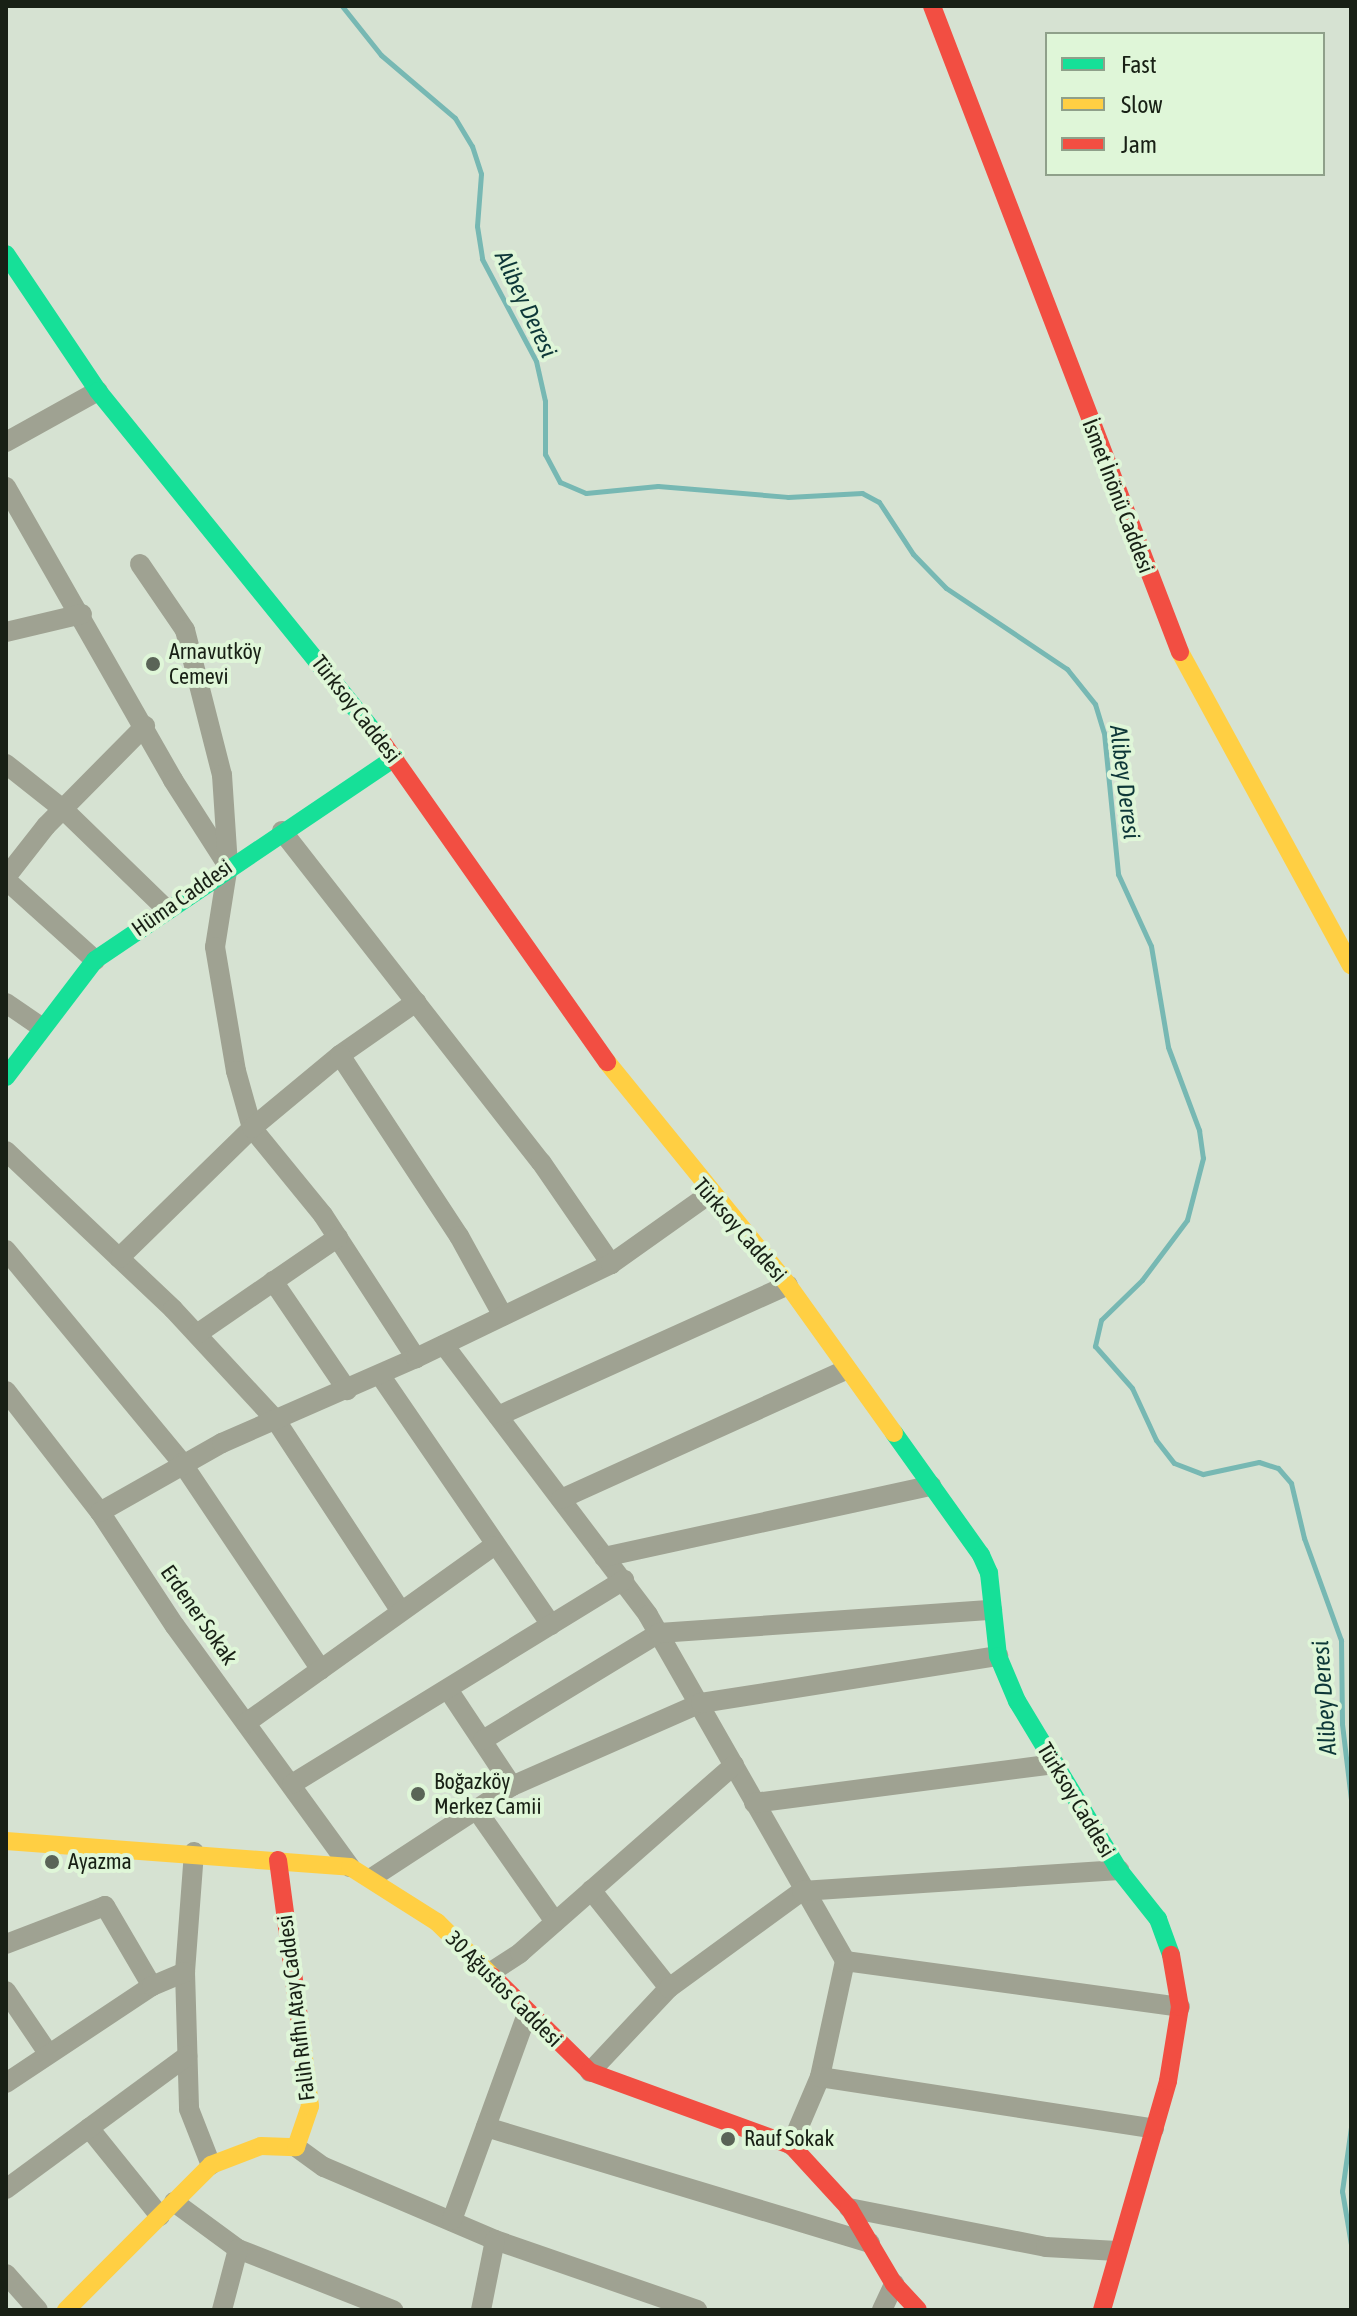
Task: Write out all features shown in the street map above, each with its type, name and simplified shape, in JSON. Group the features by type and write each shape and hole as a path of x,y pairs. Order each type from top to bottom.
{"main road":[{"name":"İsmet İnönü Caddesi","path":"932,6 1178,648 1351,965"},
{"name":"Türksoy Caddesi","path":"6,254 98,391 395,758 569,1014 708,1195 788,1285 845,1370 981,1555 989,1573 998,1656 1017,1701 1119,1870 1158,1919 1172,1948 1180,2007 1154,2129 1102,2310"},
{"name":"Hüma Caddesi","path":"6,1077 41,1027 95,960 228,865 395,758"},
{"name":"30 Ağustos Caddesi","path":"6,1841 194,1852 350,1867 373,1877 437,1922 527,2014 590,2072 639,2094 791,2145 849,2208 894,2284 918,2310"},
{"name":"Falih Rıfhı Atay Caddesi","path":"278,1860 310,2106 296,2147"},
{"path":"66,2310 211,2165 261,2146 296,2147"}],"street":[{"path":"6,442 98,391"},
{"path":"6,487 228,865"},
{"path":"140,564 185,630 206,696 222,775 228,865 215,947 252,1128 338,1237 416,1358"},
{"path":"6,632 82,614"},
{"path":"95,960 6,879 64,810 145,726"},
{"path":"6,764 64,810 165,908"},
{"path":"282,831 541,1162 611,1264"},
{"path":"119,1258 252,1128 340,1055 416,1002"},
{"path":"6,1003 41,1027"},
{"path":"340,1055 459,1236 503,1316"},
{"path":"6,1151 197,1334 275,1419 400,1610"},
{"path":"100,1512 182,1463 275,1419 380,1375 611,1264 708,1195"},
{"path":"197,1334 338,1237"},
{"path":"6,1250 182,1463 321,1670"},
{"path":"273,1281 347,1390"},
{"path":"498,1416 788,1285"},
{"path":"444,1345 624,1580 659,1633 701,1703 802,1891 845,1961 820,2077 791,2145"},
{"path":"561,1499 845,1370"},
{"path":"380,1375 493,1546 551,1625"},
{"name":"Erdener Sokak","path":"6,1391 100,1512 350,1867"},
{"path":"604,1557 931,1486"},
{"path":"246,1723 493,1546"},
{"path":"292,1784 449,1691 624,1580"},
{"path":"483,1740 659,1633 992,1610"},
{"path":"373,1877 512,1786 701,1703 998,1656"},
{"path":"449,1691 512,1786"},
{"path":"754,1803 1054,1764"},
{"path":"488,1974 555,1922 734,1765"},
{"path":"476,1809 555,1922"},
{"path":"194,1852 185,1972 189,2109 211,2165"},
{"path":"590,2072 669,1988 802,1891 1119,1870"},
{"path":"591,1890 669,1988"},
{"path":"6,1944 105,1906 152,1986"},
{"path":"845,1961 1180,2007"},
{"path":"6,2083 152,1986 185,1972"},
{"path":"6,1991 48,2053"},
{"path":"452,2220 486,2127 501,2074 527,2014"},
{"path":"6,2189 187,2056"},
{"path":"820,2077 1154,2129"},
{"path":"486,2127 870,2243"},
{"path":"89,2128 167,2209 238,2249 353,2303 393,2310"},
{"path":"296,2147 324,2167 495,2240 697,2310"},
{"path":"849,2208 1046,2247 1117,2251"},
{"path":"481,2310 495,2240"},
{"path":"222,2310 238,2249"},
{"path":"6,2274 38,2310"},
{"path":"882,2310 894,2284"}],"waterway":[{"name":"Alibey Deresi","path":"342,6 381,55 455,118 472,146 481,174 477,226 482,259 536,361 545,401 545,454 560,482 586,493 658,486 788,497 862,493 879,502 913,554 946,588 1067,669 1095,704 1104,733 1118,874 1151,946 1168,1047 1199,1130 1203,1158 1187,1220 1142,1280 1101,1320 1095,1346 1132,1388 1156,1440 1174,1463 1203,1474 1259,1462 1278,1468 1291,1483 1304,1538 1341,1640 1342,1724 1351,1799"},
{"name":"Alibey Deresi","path":"1351,2127 1342,2191 1351,2244"}],"traffic: fast":[{"path":"6,254 98,391 380,739"},
{"path":"6,1077 95,960 395,758"},
{"path":"894,1433 981,1555 989,1573 998,1656 1017,1701 1119,1870 1158,1919 1171,1955"}],"traffic: slow":[{"path":"1180,652 1351,965"},
{"path":"607,1062 788,1285 894,1433"},
{"path":"6,1841 350,1867 437,1922 492,1976"},
{"path":"66,2310 211,2165 261,2146 296,2147 310,2106 299,2018"}],"traffic: jam":[{"path":"932,6 1180,652"},
{"path":"380,739 607,1062"},
{"path":"278,1860 299,2018"},
{"path":"1102,2310 1168,2081 1180,2007 1171,1955"},
{"path":"492,1976 590,2072 791,2145 849,2208 894,2284 918,2310"}],"place":[{"name":"Arnavutköy Cemevi","path":"153,664"},
{"name":"Boğazköy Merkez Camii","path":"418,1794"},
{"name":"Ayazma","path":"52,1862"},
{"name":"Rauf Sokak","path":"728,2139"}]}
